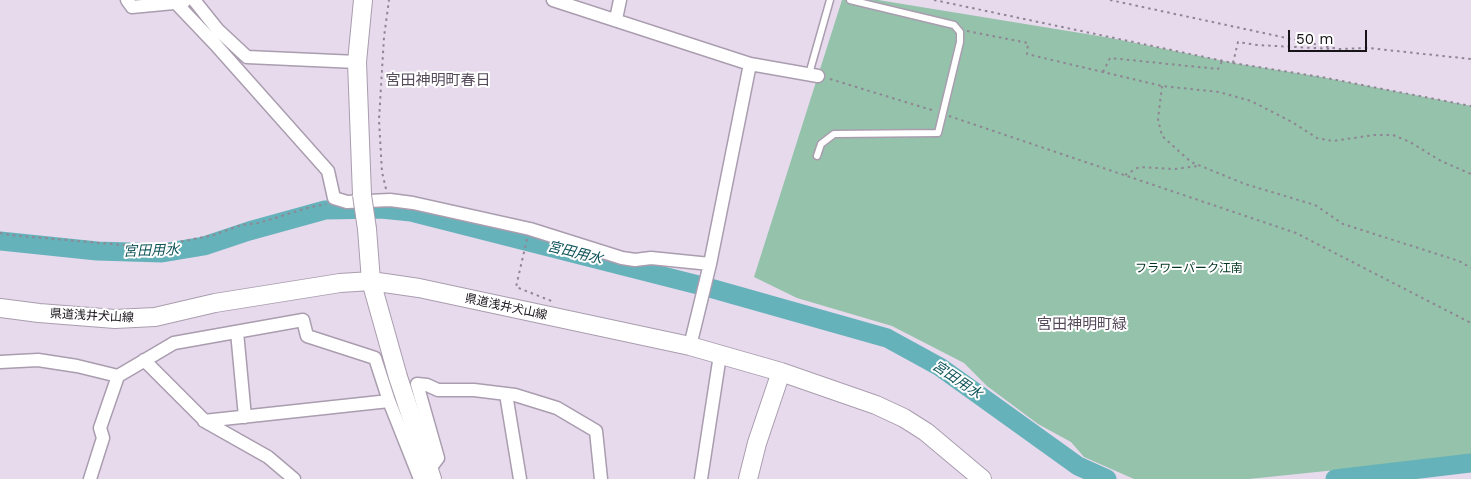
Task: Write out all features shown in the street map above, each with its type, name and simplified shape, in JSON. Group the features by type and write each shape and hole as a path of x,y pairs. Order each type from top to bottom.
{"main road":[{"path":"363,0 357,62 362,195 371,281 427,476"},
{"name":"県道浅井犬山線","path":"0,308 115,319 155,317 215,303 340,282 371,281 419,288 690,346 781,372 876,405 904,418 926,432 982,479"},
{"path":"748,479 757,443 781,372"}],"street":[{"path":"127,0 132,7 194,0 218,30 247,57 357,62"},
{"path":"553,0 750,64 813,75"},
{"path":"616,20 620,0"},
{"path":"176,3 328,171 334,198 347,202 390,200 432,206 530,229 622,258 635,260 651,258 710,264"},
{"path":"690,346 710,264 750,64"},
{"path":"90,479 103,438 100,428 118,376 174,343 304,320 307,336 375,358 389,401 427,476"},
{"path":"237,332 245,417"},
{"path":"701,479 720,355"},
{"path":"0,362 38,360 77,366 118,376"},
{"path":"144,360 204,421 268,457 294,479"},
{"path":"427,476 438,458 417,384 428,385 438,390 474,390 515,395 557,408 596,430 601,479"},
{"path":"506,394 520,479"},
{"path":"204,421 389,401"}],"lane":[{"path":"813,75 830,0"},
{"path":"817,156 822,144 834,134 938,132 960,42 960,32 954,25 850,0"}],"path":[{"path":"389,0 384,37 379,120 382,172 390,200"},
{"path":"934,0 1233,64 1321,77 1471,106"},
{"path":"1110,0 1338,49"},
{"path":"960,32 969,30 1028,43 1027,54 1162,86 1219,92 1251,101 1317,138 1333,141 1374,135 1393,135 1410,142 1441,161 1471,174"},
{"path":"1233,64 1238,42 1311,49 1368,48 1471,59"},
{"path":"1103,72 1110,58 1218,69 1222,61"},
{"path":"813,75 943,113 1296,232 1471,323"},
{"path":"1162,86 1158,119 1162,136 1191,162 1245,184 1315,205 1343,224 1451,258 1471,268"},
{"path":"1124,175 1139,167 1175,169 1200,165"},
{"path":"0,232 10,235 134,246 169,244 214,235 241,225 259,223 307,208 326,205 334,198"},
{"path":"529,234 516,287 557,303"}],"green space":[{"name":"フラワーパーク江南","path":"842,0 878,0 1111,38 1233,63 1321,77 1471,106 1471,456 1249,479 1134,479 1084,457 1071,442 1038,424 987,386 964,363 892,326 797,298 754,277"}],"waterway":[{"name":"宮田用水","path":"0,241 97,251 162,253 204,246 249,231 325,210 381,209 411,212 710,288 887,338 940,367 1078,466 1107,479"},
{"name":"宮田用水","path":"1335,479 1471,463"}],"district":[{"name":"宮田神明町春日","path":"438,81"},
{"name":"宮田神明町緑","path":"1082,325"}]}
